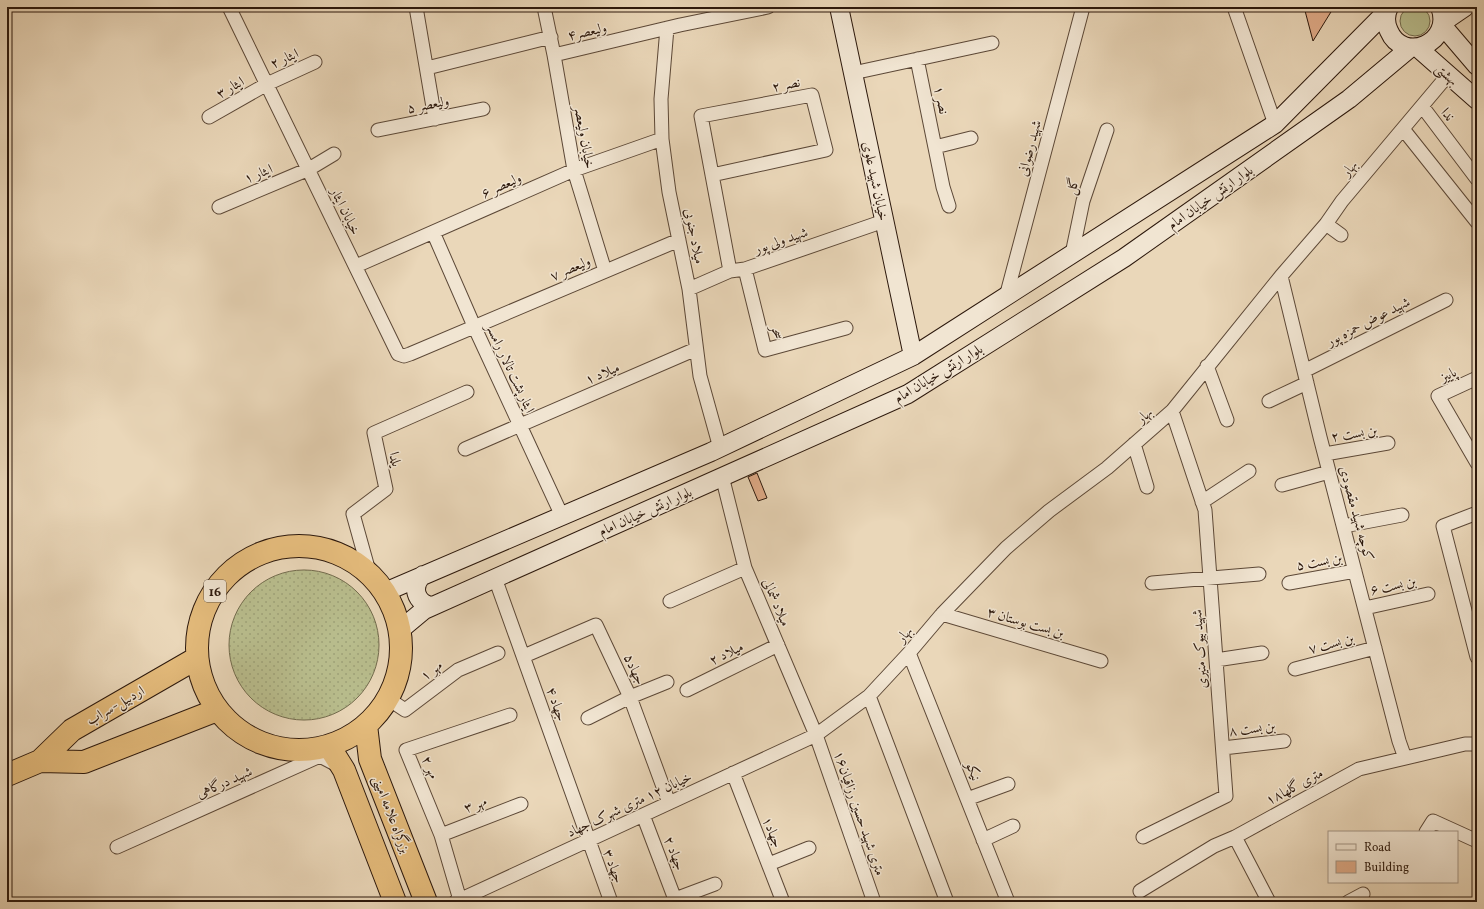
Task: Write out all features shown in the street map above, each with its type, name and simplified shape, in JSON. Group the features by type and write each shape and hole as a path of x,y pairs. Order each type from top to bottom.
{"highway":[{"name":"16","path":"293,545 328,550 360,566 385,592 394,610 400,630 401,656 396,682 384,705 366,725 349,737 329,746 298,750 267,745 240,732 217,710 203,686 197,658 198,626 210,596 231,571 258,554 293,545"},
{"name":"اردبیل-سراب","path":"7,775 40,761 72,730 197,658"},
{"name":"اردبیل-سراب","path":"40,761 84,762 217,710"},
{"name":"بزرگراه علامه امینی","path":"366,725 370,759 426,902"},
{"name":"بزرگراه علامه امینی","path":"329,746 344,769 395,902"},
{"path":"344,769 347,761 354,755 363,755 370,759"}],"main road":[{"name":"خیابان شهید علوی","path":"839,7 913,356"},
{"path":"1442,18 1465,7"},
{"name":"بلوار ارتش خیابان امام","path":"385,592 720,448 913,356 1275,124 1388,8"},
{"name":"بهشتی","path":"1388,8 1386,19 1390,35 1399,43 1414,48 1477,100"},
{"name":"بلوار ارتش خیابان امام","path":"400,630 424,610 432,606 908,394 1124,258 1349,98 1414,48 1427,45 1434,40 1439,33 1442,18"},
{"name":"بهشتی","path":"1442,18 1477,66"},
{"path":"423,575 417,583 416,592 423,603 432,606"}],"street":[{"name":"خیابان ایثار","path":"231,7 328,212 356,266 398,354 404,356 410,354 474,326"},
{"path":"416,7 435,119"},
{"name":"خیابان ولیعصر","path":"544,7 574,170 605,271"},
{"name":"ولیعصر۴","path":"554,55 668,28 768,7"},
{"name":"شهید رضوانی","path":"1006,296 1083,7"},
{"path":"1234,7 1275,124"},
{"name":"میلاد جنوبی","path":"668,28 661,99 662,139 669,192 689,289 700,376 720,448"},
{"path":"427,68 550,37"},
{"path":"853,73 992,43"},
{"name":"نصر ۱","path":"917,59 943,187 949,206"},
{"name":"ایثار ۲","path":"267,84 315,62"},
{"name":"بهار","path":"816,735 869,696 909,653 942,614 1006,548 1049,511 1107,468 1172,411 1281,276 1326,224 1342,201 1448,75"},
{"name":"ایثار ۳","path":"209,117 267,84"},
{"name":"نصر ۲","path":"712,175 826,150 812,95 702,116 712,175 730,271"},
{"name":"ندا","path":"1422,106 1477,179"},
{"name":"ولیعصر ۵","path":"378,130 483,110"},
{"path":"1403,129 1477,222"},
{"name":"گل","path":"1072,254 1084,201 1107,130"},
{"path":"935,147 971,138"},
{"name":"ولیعصر ۶","path":"356,266 574,170 662,139"},
{"name":"ایثار ۱","path":"219,207 309,170 334,154"},
{"name":"شهید ولی پور","path":"689,289 730,271 745,269 884,221"},
{"path":"1326,224 1341,235"},
{"name":"ایثار پشت تالار رامسر","path":"433,232 474,326 562,516"},
{"name":"ولیعصر ۷","path":"474,326 679,240"},
{"name":"سحر","path":"745,269 765,350 846,328"},
{"name":"کوچه شهید مقصودی","path":"1281,276 1329,472 1399,741 1405,758"},
{"name":"شهید عوض حمزه پور","path":"1269,401 1306,377 1446,300"},
{"name":"میلاد ۱","path":"465,449 696,349"},
{"path":"1207,366 1227,420"},
{"name":"پاییز","path":"1477,378 1438,396 1477,463"},
{"name":"یلدا","path":"370,576 353,514 386,489 374,433 467,392"},
{"name":"شهید بیوک منیری","path":"1142,837 1226,796 1205,510 1172,411"},
{"name":"بن بست ۲","path":"1325,454 1388,443"},
{"path":"1134,444 1147,487"},
{"path":"1202,502 1249,471"},
{"path":"1282,485 1329,472"},
{"name":"میلاد شمالی","path":"722,476 745,568 816,735"},
{"path":"1477,513 1443,526 1477,657"},
{"path":"1344,526 1402,515"},
{"path":"670,601 745,568"},
{"name":"بن بست ۵","path":"1289,583 1355,571"},
{"path":"1152,583 1259,574"},
{"name":"جهاد ۴","path":"495,578 524,656 588,841"},
{"name":"بن بست ۶","path":"1365,608 1428,594"},
{"name":"بن بست بوستان ۳","path":"942,614 1102,661"},
{"name":"جهاد۵","path":"524,656 596,624 630,697 669,803"},
{"name":"میلاد ۲","path":"687,690 778,645"},
{"name":"بن بست ۷","path":"1295,669 1375,648"},
{"name":"مهر ۱","path":"387,698 405,710 458,670 498,653"},
{"name":"نیکو","path":"909,653 1008,902"},
{"path":"1216,660 1262,653"},
{"path":"588,718 630,697 667,682"},
{"path":"869,696 947,902"},
{"name":"مهر ۲","path":"458,901 442,834 406,750 510,715"},
{"name":"خیابان ۱۲ متری شهرک جهاد","path":"458,901 816,735"},
{"name":"۱۶متری شهید حسین رزاقیان","path":"816,735 874,902"},
{"name":"بن بست ۸","path":"1223,748 1284,740"},
{"name":"۱۸متری گلها","path":"1140,891 1214,846 1235,837 1359,769 1465,744 1477,744"},
{"name":"شهید درگاهی","path":"117,848 320,756 344,769"},
{"name":"جهاد۱","path":"733,774 783,902"},
{"path":"967,799 1008,784"},
{"name":"مهر ۳","path":"442,834 521,804"},
{"name":"جهاد ۲","path":"643,815 676,900"},
{"path":"1427,831 1433,821 1455,831"},
{"path":"983,840 1013,826"},
{"path":"1458,832 1477,841"},
{"path":"1235,837 1269,902"},
{"name":"جهاد ۳","path":"588,841 611,902"},
{"path":"769,864 810,848"},
{"path":"676,900 715,884"},
{"path":"1348,902 1363,894"}],"green space":[{"path":"1415,6 1421,7 1429,15 1429,27 1421,35 1415,36 1409,35 1401,27 1400,21 1401,15 1409,7"},
{"path":"311,570 333,575 346,582 362,597 374,616 378,630 378,660 374,674 367,687 352,703 333,715 319,719 297,720 275,715 262,708 241,687 234,674 230,660 229,638 234,616 241,603 262,582 275,575 289,571"}],"building":[{"path":"1304,7 1334,7 1313,41"},
{"path":"757,473 767,498 758,501 748,477"}]}
